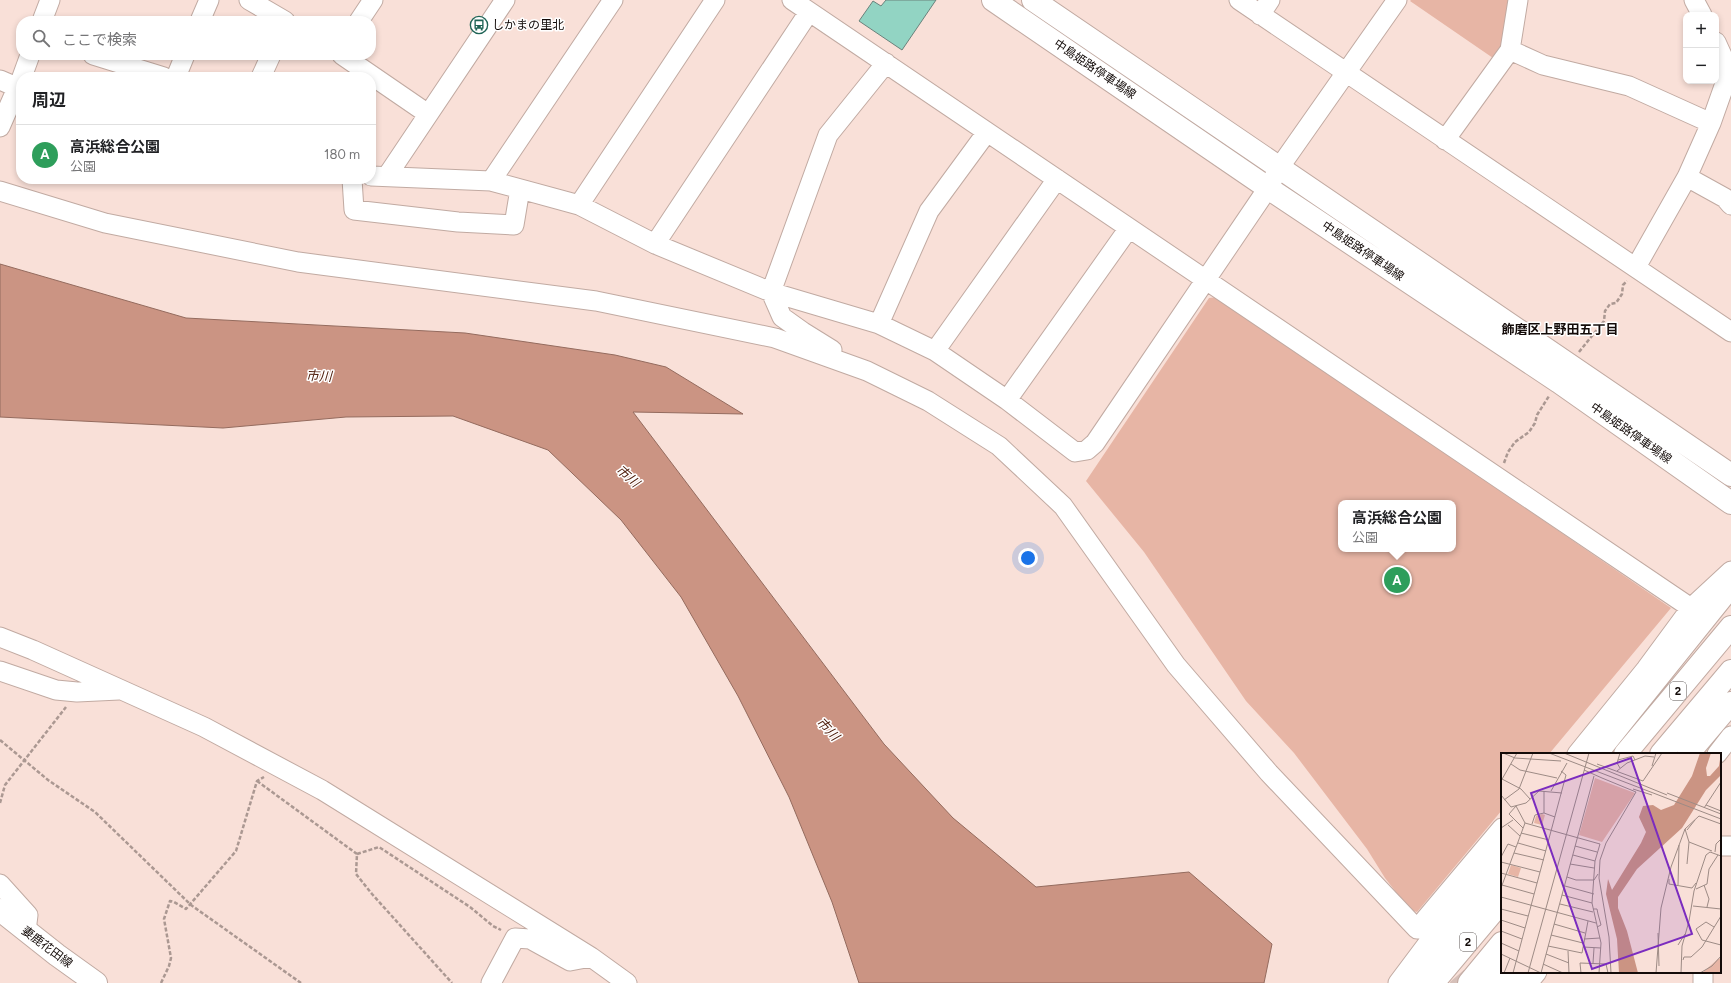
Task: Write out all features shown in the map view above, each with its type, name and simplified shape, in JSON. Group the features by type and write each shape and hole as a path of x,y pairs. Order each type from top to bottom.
{"main road":[{"name":"中島姫路停車場線","path":"994,0 1268,188 1564,374 1731,475"},
{"name":"中島姫路停車場線","path":"1033,0 1279,168 1564,374 1731,503"},
{"path":"1597,753 1731,586"},
{"name":"2","path":"1626,753 1731,627"},
{"name":"2","path":"1662,753 1731,671"},
{"path":"1689,753 1731,703"},
{"path":"1478,876 1501,856"},
{"path":"1405,982 1451,934 1501,872"},
{"name":"2","path":"1433,983 1501,902"},
{"name":"妻鹿花田線","path":"0,910 57,956 96,983"},
{"name":"2","path":"1469,983 1501,944"},
{"path":"1492,983 1501,972"}],"street":[{"path":"44,16 50,0"},
{"path":"202,16 209,0"},
{"path":"250,0 277,16"},
{"path":"362,16 373,0"},
{"path":"379,176 428,114 505,0"},
{"path":"491,181 613,0"},
{"path":"579,205 715,0"},
{"path":"792,0 1691,608"},
{"path":"1239,0 1265,7 1346,73 1731,332"},
{"path":"379,176 491,181 579,205 655,244 772,292 880,324 935,351 1007,400 1075,452 1087,450 1095,442 1268,188 1279,168 1397,0"},
{"path":"1445,140 1510,50 1518,0"},
{"path":"1694,0 1700,12"},
{"path":"655,244 809,12"},
{"path":"1636,267 1687,177 1711,123 1728,75 1726,64 1719,48"},
{"path":"1510,50 1543,66 1629,86 1711,123"},
{"path":"24,72 28,60"},
{"path":"109,60 148,72"},
{"path":"178,72 183,60"},
{"path":"263,72 268,60"},
{"path":"349,60 367,72"},
{"path":"886,63 828,135 772,292 782,317 803,332 867,371 928,401 999,446 1063,506 1176,665 1269,773 1417,929 1501,829"},
{"path":"376,78 428,114"},
{"path":"0,80 16,82"},
{"path":"0,127 16,92"},
{"path":"880,324 929,211 987,132"},
{"path":"1687,177 1725,198 1731,205"},
{"path":"935,351 1057,179"},
{"path":"352,184 354,210 458,222 500,225 514,225 520,189"},
{"path":"0,191 105,223 291,260 604,302 775,338 867,371"},
{"path":"1007,400 1129,228"},
{"path":"1578,753 1646,669 1691,608 1731,571"},
{"path":"0,637 33,650 204,727 322,790 591,957 627,983"},
{"path":"1567,753 1622,690 1646,669"},
{"path":"0,670 56,690 77,692 122,690"},
{"path":"1718,753 1731,736"},
{"path":"1405,982 1478,876 1501,847"},
{"path":"0,884 28,915 26,931"},
{"path":"491,983 515,938 530,939 570,961 591,957"},
{"path":"1509,983 1517,973"},
{"path":"1528,983 1536,973"}],"path":[{"path":"1494,476 1503,464 1508,452 1515,442 1529,432 1535,423 1537,415 1564,374 1604,321 1605,311 1610,304 1616,303 1622,294 1623,285 1636,267"},
{"path":"0,803 5,785 77,692"},
{"path":"0,740 48,780 95,812 191,905 301,983"},
{"path":"161,983 171,958 164,919 170,902 174,902 186,909 236,851 257,781 264,777 271,779"},
{"path":"257,781 357,854"},
{"path":"357,854 379,847 470,907 493,926 515,938"},
{"path":"357,854 356,874 372,894 452,983"}],"shaded area":[{"path":"1511,0 1508,35 1493,58 1410,1"},
{"path":"1218,297 1671,608 1550,753 1501,753 1501,811 1417,912 1410,910 1385,878 1367,849 1294,753 1246,701 1144,552 1086,481 1209,298"}],"water":[{"name":"市川","path":"0,264 186,318 465,333 615,355 666,367 743,414 633,412 884,744 953,818 1036,887 1189,872 1272,944 1264,983 859,983 832,902 789,797 738,696 681,597 621,520 548,450 453,416 346,417 223,428 0,417"}],"building":[{"path":"886,0 936,0 902,50 859,21 873,1 881,6"}],"tunnel":[{"path":"1438,954 1463,983"}],"place":[{"name":"しかまの里北","path":"479,25"},
{"name":"高浜総合公園","path":"1397,580"}],"district":[{"name":"飾磨区上野田五丁目","path":"1560,329"}]}
